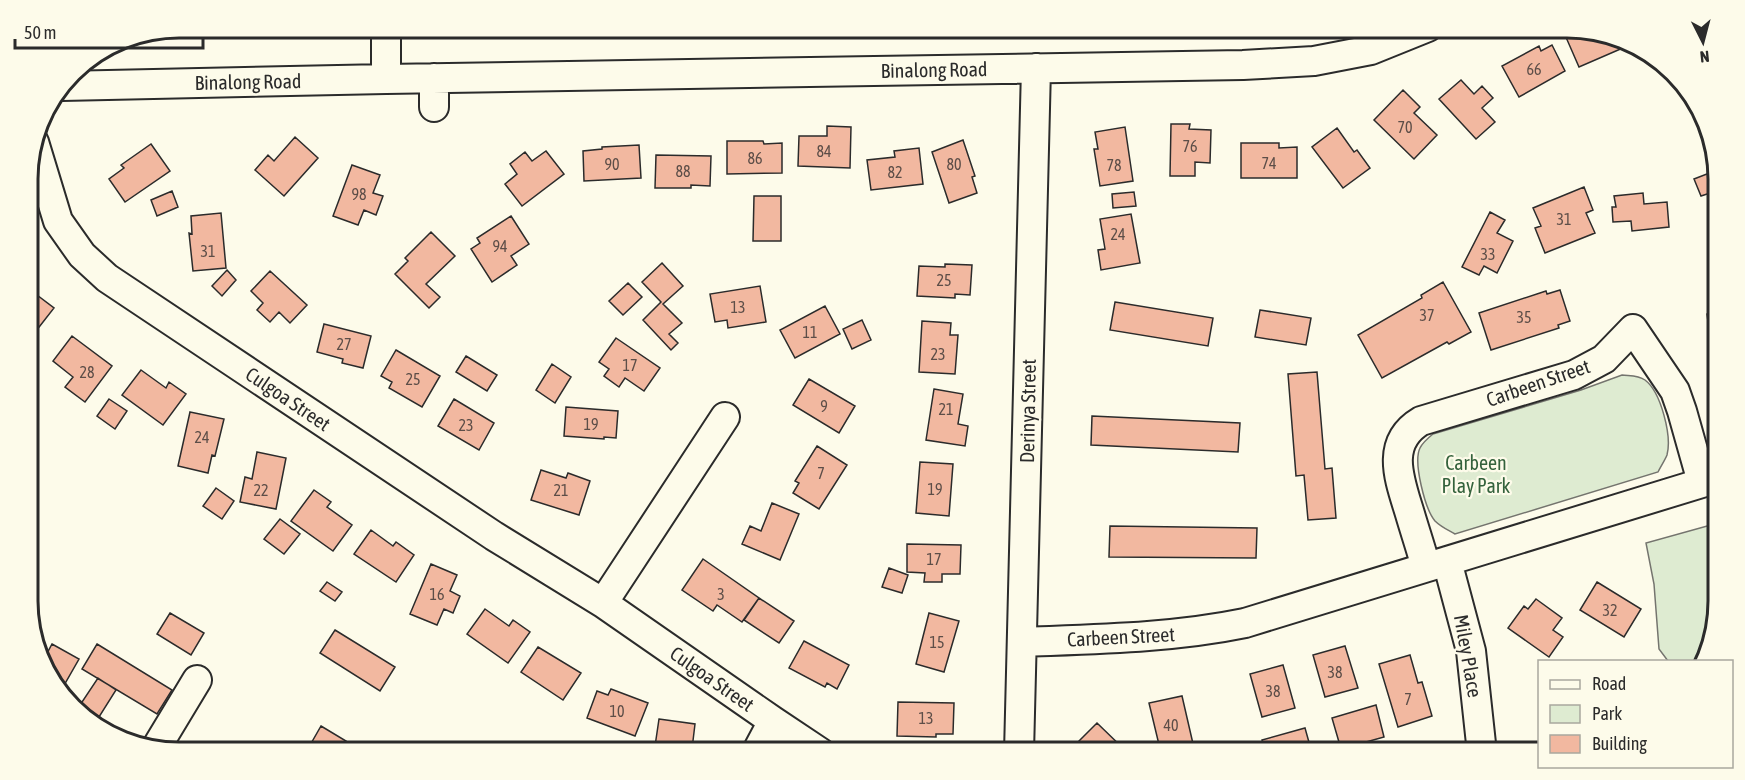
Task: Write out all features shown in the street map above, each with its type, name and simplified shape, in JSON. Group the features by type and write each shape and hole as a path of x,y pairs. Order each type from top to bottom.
{"street":[{"path":"386,38 386,79"},
{"name":"Binalong Road","path":"72,86 1243,65 1314,61 1371,50 1401,38"},
{"name":"Derinya Street","path":"1018,742 1036,68"},
{"path":"434,78 434,107"},
{"name":"Culgoa Street","path":"39,159 58,221 82,255 107,278 494,536 603,603 804,742"},
{"name":"Carbeen Street","path":"1437,564 1398,476 1399,447 1410,428 1421,421 1574,375 1604,359 1633,329 1675,391 1708,475"},
{"path":"603,603 725,417"},
{"name":"Carbeen Street","path":"1022,642 1169,635 1208,631 1245,623 1708,481"},
{"name":"Miley Place","path":"1437,564 1471,651 1481,742"},
{"path":"160,741 197,680"},
{"path":"762,742 772,721"}],"green space":[{"name":"Carbeen Play Park","path":"1622,375 1637,376 1645,380 1656,394 1660,404 1664,415 1668,447 1667,455 1658,472 1455,534 1435,521 1424,496 1418,464 1420,448 1433,434 1581,390"},
{"path":"1708,526 1708,602 1705,629 1695,660 1667,660 1659,649 1654,584 1646,543"}],"building":[{"path":"1566,38 1594,40 1621,49 1579,67"},
{"path":"1552,45 1565,71 1519,97 1502,66 1539,46 1541,51"},
{"path":"1461,80 1474,94 1482,86 1493,98 1482,108 1495,122 1476,139 1439,99"},
{"path":"1403,90 1420,107 1414,113 1437,135 1414,159 1374,120"},
{"path":"1171,124 1190,124 1189,129 1211,130 1210,163 1195,162 1195,176 1170,176"},
{"path":"827,126 851,127 850,168 798,166 799,136 827,136"},
{"path":"1125,127 1133,181 1100,186 1094,149 1098,149 1095,132"},
{"path":"1337,128 1354,152 1357,150 1370,168 1343,188 1312,147"},
{"path":"295,137 318,158 284,196 255,170 268,155 274,161"},
{"path":"963,140 975,176 972,177 977,193 949,203 932,152"},
{"path":"727,141 782,143 782,173 727,174"},
{"path":"1241,143 1279,143 1279,148 1297,147 1297,178 1241,178"},
{"path":"151,144 170,171 125,202 109,179 124,168 121,165"},
{"path":"639,145 641,178 584,181 583,151 602,149 602,147"},
{"path":"919,148 923,184 871,190 867,160 895,157 894,151"},
{"path":"546,151 564,174 522,206 505,184 517,174 510,164 525,152 532,161"},
{"path":"656,155 711,156 710,186 655,188"},
{"path":"352,165 380,175 373,193 383,196 376,215 364,210 358,225 333,216"},
{"path":"1708,174 1708,194 1701,196 1694,179"},
{"path":"1584,187 1593,210 1586,213 1595,233 1545,253 1535,228 1541,226 1533,208"},
{"path":"172,191 178,207 157,216 151,200"},
{"path":"1134,192 1136,206 1113,208 1112,194"},
{"path":"1643,193 1644,204 1667,202 1669,227 1632,231 1631,221 1613,222 1612,207 1616,207 1614,196"},
{"path":"754,196 781,196 781,241 753,241"},
{"path":"1490,212 1505,220 1497,233 1513,241 1497,273 1484,266 1479,275 1462,267"},
{"path":"221,213 226,268 193,271 189,233 192,234 191,216"},
{"path":"1131,214 1140,263 1101,270 1098,250 1105,249 1100,219"},
{"path":"511,216 529,244 511,256 517,265 492,282 471,249 480,243 477,238"},
{"path":"431,232 455,256 426,284 440,297 429,308 395,274 408,261 405,258"},
{"path":"662,263 683,286 663,304 682,323 669,334 678,343 671,350 643,320 661,302 642,282"},
{"path":"945,264 972,265 970,295 955,294 955,298 917,296 919,266 945,267"},
{"path":"227,270 236,280 222,296 212,286"},
{"path":"270,271 307,305 290,323 279,312 270,322 257,310 263,303 251,291"},
{"path":"1443,282 1471,332 1449,344 1447,342 1382,378 1358,335 1422,298 1421,295"},
{"path":"628,283 642,297 623,315 609,301"},
{"path":"760,286 766,322 728,328 727,320 715,322 710,294"},
{"path":"1560,290 1570,321 1558,325 1559,328 1491,350 1479,313 1546,291 1547,294"},
{"path":"38,296 54,308 38,328"},
{"path":"1115,302 1213,318 1208,346 1110,330"},
{"path":"825,306 840,334 795,358 780,330"},
{"path":"1260,310 1311,318 1306,345 1255,337"},
{"path":"862,320 871,340 852,349 843,329"},
{"path":"922,321 951,323 950,335 958,335 955,374 919,372"},
{"path":"324,324 371,336 363,368 342,363 343,359 317,352"},
{"path":"72,336 112,366 85,402 65,387 73,377 53,361"},
{"path":"616,338 660,368 644,391 625,378 619,387 604,376 609,369 599,362"},
{"path":"396,350 440,376 422,407 389,388 392,382 381,376"},
{"path":"466,356 497,375 487,391 456,372"},
{"path":"552,364 571,377 555,403 536,390"},
{"path":"141,370 166,388 169,382 186,394 163,425 122,395"},
{"path":"1317,372 1325,469 1332,468 1336,518 1308,520 1304,475 1296,476 1288,374"},
{"path":"809,379 855,406 839,433 793,405"},
{"path":"934,389 963,394 958,424 968,426 965,446 926,440"},
{"path":"109,399 127,411 115,429 97,416"},
{"path":"454,399 494,423 479,450 438,426"},
{"path":"566,407 618,411 616,438 564,436"},
{"path":"190,412 224,419 215,456 212,455 208,473 178,466"},
{"path":"1092,416 1240,423 1238,452 1091,445"},
{"path":"817,446 847,465 819,509 793,493 799,483 795,481"},
{"path":"257,452 286,458 276,509 240,502 245,477 252,479"},
{"path":"920,462 953,464 949,516 916,513"},
{"path":"541,470 566,478 568,473 590,481 579,515 531,500"},
{"path":"216,488 234,501 222,519 203,506"},
{"path":"314,490 331,502 327,507 352,525 333,551 291,521"},
{"path":"772,503 799,514 780,560 742,544 750,526 761,531"},
{"path":"280,519 300,534 284,554 264,539"},
{"path":"1110,526 1257,528 1256,558 1109,557"},
{"path":"371,530 393,546 396,542 414,555 396,582 354,554"},
{"path":"907,544 961,545 960,574 942,574 942,582 924,582 925,573 907,572"},
{"path":"703,559 759,598 742,622 717,605 713,611 682,590"},
{"path":"431,564 457,575 450,591 460,596 453,613 444,609 437,625 410,614"},
{"path":"889,568 908,575 902,593 882,587"},
{"path":"327,582 342,592 335,601 320,591"},
{"path":"1597,582 1641,609 1624,637 1580,610"},
{"path":"759,598 794,621 779,643 744,620"},
{"path":"1536,599 1562,618 1553,630 1563,637 1549,657 1508,628 1524,606 1528,609"},
{"path":"485,609 509,626 513,620 530,632 508,663 467,634"},
{"path":"170,613 204,633 191,655 157,634"},
{"path":"929,613 959,621 944,672 916,664"},
{"path":"335,630 395,667 380,691 320,653"},
{"path":"804,641 849,665 837,689 827,683 825,687 789,668"},
{"path":"52,644 79,659 65,684 56,672 47,653"},
{"path":"97,644 172,690 157,714 82,669"},
{"path":"1345,646 1358,688 1325,697 1313,655"},
{"path":"538,647 581,673 563,700 521,672"},
{"path":"1410,655 1418,683 1422,682 1432,716 1398,727 1379,664"},
{"path":"1283,665 1295,708 1262,717 1250,674"},
{"path":"98,678 116,690 99,717 81,703"},
{"path":"611,689 648,703 635,736 587,718 597,691 608,695"},
{"path":"1182,696 1193,742 1158,742 1149,703"},
{"path":"898,702 954,703 953,734 936,734 936,737 897,736"},
{"path":"1376,705 1384,737 1366,742 1339,742 1332,718"},
{"path":"659,719 695,724 693,742 656,742"},
{"path":"1097,723 1117,742 1078,742"},
{"path":"321,726 346,741 345,742 312,742"},
{"path":"1305,728 1309,742 1263,742 1262,740"}]}
